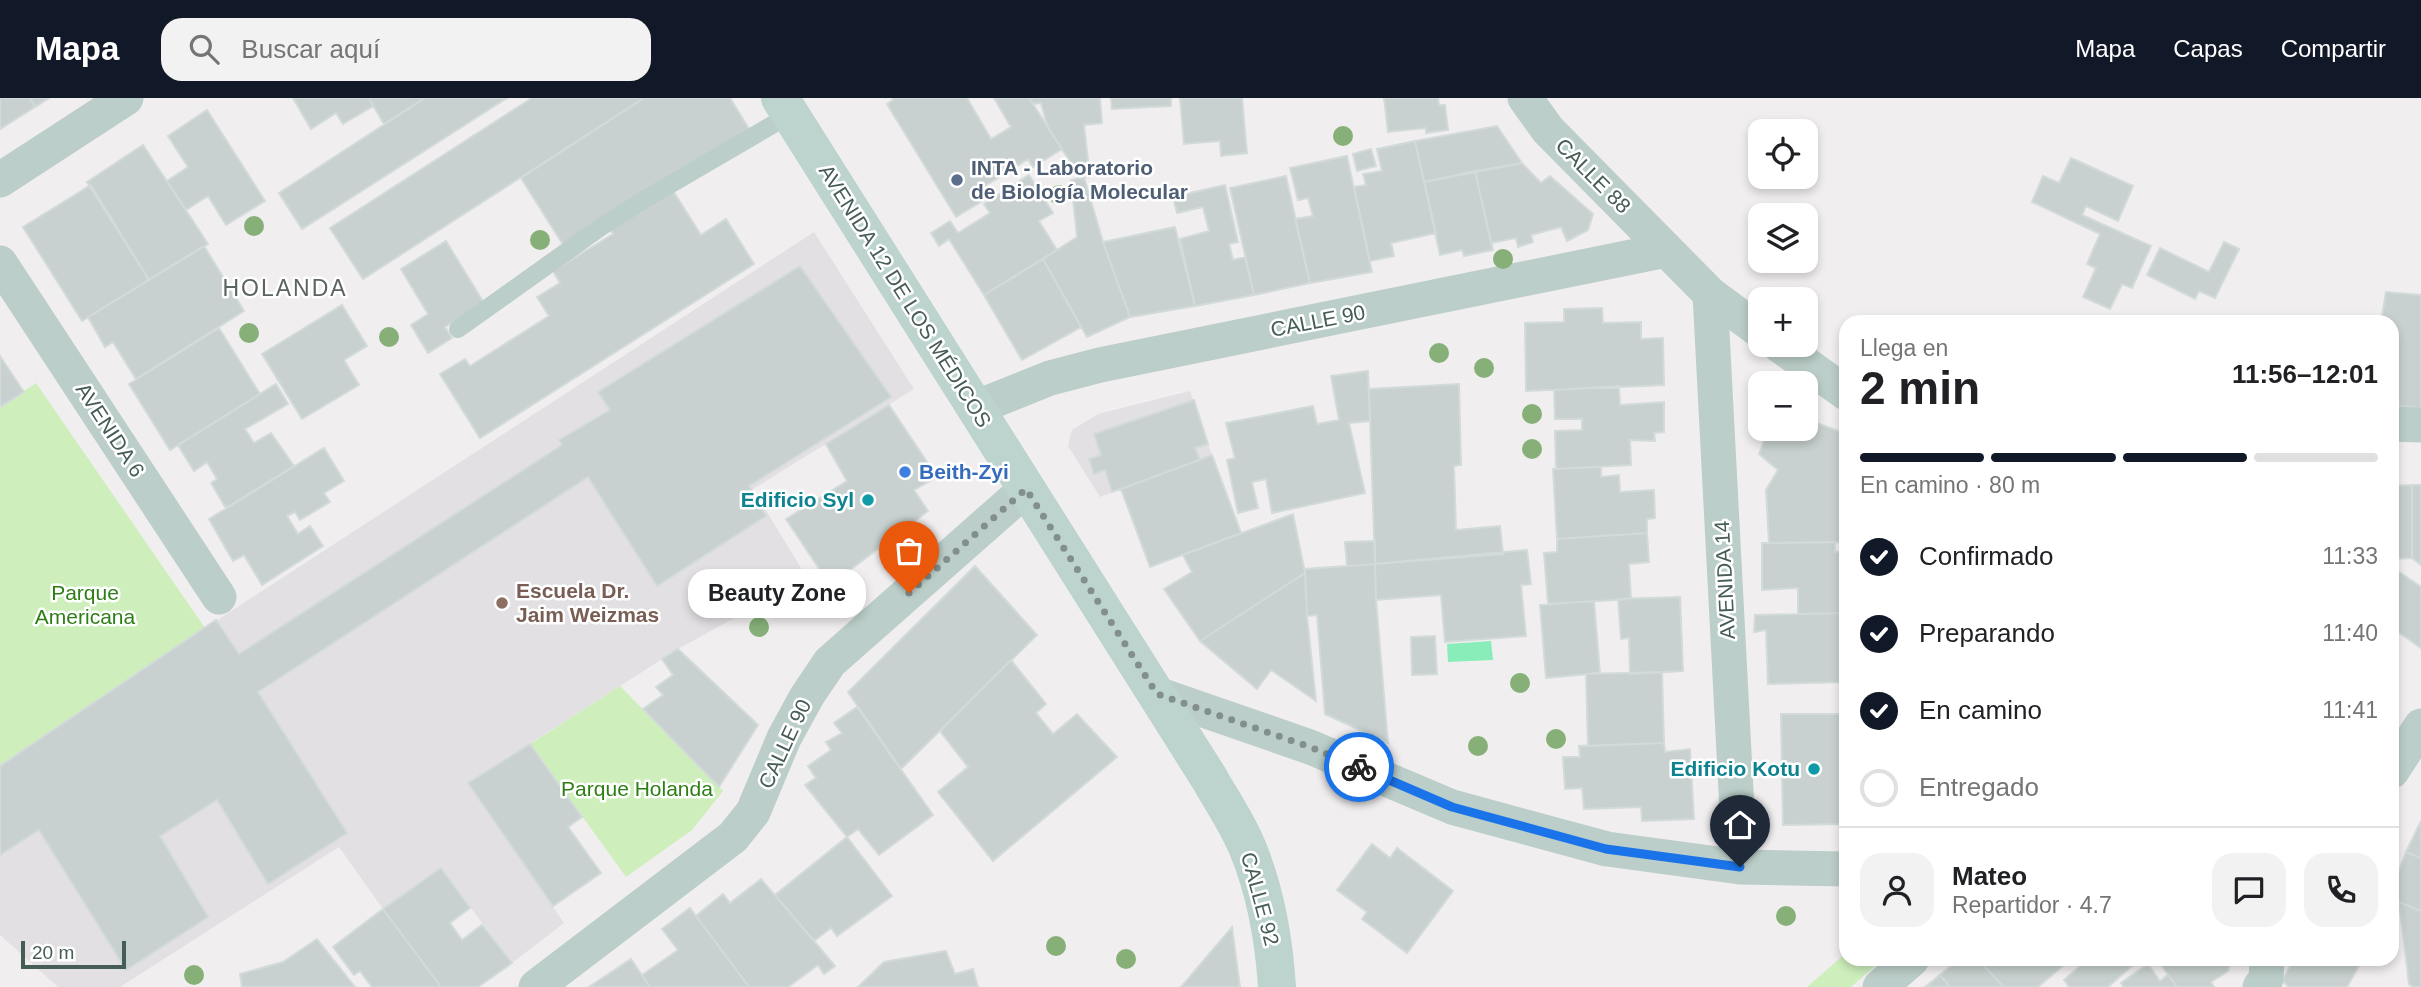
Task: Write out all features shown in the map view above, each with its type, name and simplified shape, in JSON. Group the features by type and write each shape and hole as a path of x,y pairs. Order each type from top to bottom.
{"main road":[{"name":"AVENIDA 12 DE LOS MÉDICOS","path":"785,106 1209,778"},
{"name":"CALLE 92","path":"1209,778 1248,848 1265,902 1275,953 1276,987"}],"street":[{"path":"0,180 126,98"},
{"name":"CALLE 88","path":"1525,98 1548,130 1666,250 1710,294 1748,322"},
{"name":"CALLE 90","path":"975,408 1050,378 1100,365 1666,250"},
{"name":"AVENIDA 6","path":"0,263 219,597"},
{"name":"AVENIDA 14","path":"1710,294 1740,867"},
{"path":"1796,357 1839,388"},
{"path":"2399,424 2421,425"},
{"name":"CALLE 90","path":"536,987 733,837 753,812 784,738 807,695 830,662 1026,489"},
{"path":"1157,694 1310,747 1452,807 1606,849 1740,867 1839,869"},
{"path":"2399,760 2421,726"},
{"path":"1880,987 1904,966"},
{"path":"2260,987 2266,979 2267,966"}],"lane":[{"path":"457,330 624,212 785,106"}],"shaded area":[{"name":"Escuela Dr. Jaim Weizmas","path":"814,232 914,389 753,489 807,578 678,649 468,783 564,923 512,963 441,868 383,909 339,847 120,987 58,987 0,935 0,765 205,628"},
{"path":"1190,391 1212,455 1100,497 1068,446 1072,430 1098,414"},
{"path":"1491,641 1493,660 1448,662 1447,644"}],"green space":[{"name":"Parque Americana","path":"36,383 205,628 0,765 0,407"},
{"name":"Parque Holanda","path":"620,686 723,791 692,830 626,877 530,744"},
{"path":"1839,959 1839,966 1875,966 1851,987 1807,987"}],"building":[{"path":"0,98 30,98 35,107 0,129"},
{"path":"30,98 49,98 35,107"},
{"path":"293,98 369,98 373,106 343,124 336,113 311,129"},
{"path":"369,98 425,98 384,124"},
{"path":"425,98 507,98 302,229 279,193"},
{"path":"532,98 644,98 363,279 330,228"},
{"path":"644,98 730,98 749,129 564,246 521,178"},
{"path":"892,98 967,98 991,139 1011,127 994,98 1029,98 1062,149 1033,167 1028,159 985,186 991,196 956,217 887,104"},
{"path":"1029,98 1100,98 1102,123 1084,125 1090,177 1081,178 1048,128 1041,103 1033,104"},
{"path":"1111,98 1171,98 1171,106 1112,109"},
{"path":"1180,98 1242,98 1247,153 1221,156 1220,141 1184,144"},
{"path":"1384,98 1438,98 1439,105 1445,105 1448,130 1426,133 1426,128 1388,132"},
{"path":"207,110 265,201 226,225 208,196 186,210 167,181 188,167 168,136"},
{"path":"1497,126 1522,163 1424,182 1415,141"},
{"path":"1415,141 1436,233 1391,243 1394,256 1370,261 1354,187 1366,185 1363,174 1382,171 1377,149"},
{"path":"143,145 208,244 149,280 87,182"},
{"path":"1371,149 1376,166 1357,171 1353,154"},
{"path":"1347,156 1372,272 1310,283 1295,219 1313,216 1308,198 1298,200 1290,168"},
{"path":"2071,158 2133,186 2118,221 2086,206 2082,215 2151,246 2132,288 2122,284 2110,309 2083,297 2096,268 2087,264 2100,234 2032,202 2043,176 2059,183"},
{"path":"1522,163 1541,183 1550,176 1593,214 1588,230 1567,241 1561,227 1531,235 1533,242 1518,247 1516,238 1491,243 1475,171"},
{"path":"1475,171 1493,250 1464,256 1462,250 1440,255 1424,182"},
{"path":"1029,175 1053,213 1039,221 1057,250 984,295 949,239 939,246 931,233 950,221 958,233 990,213 984,204"},
{"path":"1286,176 1310,283 1254,295 1230,188"},
{"path":"1084,177 1103,242 1130,317 1087,337 1043,259 1077,237 1071,180"},
{"path":"91,185 149,280 82,321 23,227"},
{"path":"1225,185 1238,242 1229,244 1233,260 1245,257 1254,295 1195,306 1180,239 1209,231 1203,207 1177,213 1173,197"},
{"path":"670,186 701,235 726,219 754,264 480,438 440,374 465,359 470,366 549,316 537,297 560,283 553,271 613,234 608,226"},
{"path":"1175,227 1195,306 1130,317 1103,242"},
{"path":"446,241 484,303 445,327 452,338 428,353 411,325 428,314 401,269"},
{"path":"2224,242 2239,249 2215,298 2199,291 2195,299 2147,275 2160,248 2209,272"},
{"path":"204,246 244,311 136,379 113,342 105,347 88,317"},
{"path":"1043,259 1081,327 1022,360 984,295"},
{"path":"800,266 891,397 749,486 766,516 657,586 588,477 258,692 347,833 268,884 217,800 160,836 208,917 126,970 39,830 0,855 0,766 216,620 239,654 562,445 559,440 610,410 598,392"},
{"path":"2386,292 2421,295 2421,408 2399,406 2399,315 2382,315"},
{"path":"342,305 367,346 344,360 359,385 302,419 262,354"},
{"path":"1602,308 1603,323 1641,322 1641,339 1663,338 1664,385 1526,391 1525,323 1564,322 1564,309"},
{"path":"219,328 260,394 170,450 129,384"},
{"path":"0,356 24,392 0,407"},
{"path":"1368,371 1370,421 1349,423 1365,493 1272,513 1266,479 1252,482 1258,508 1238,513 1227,460 1235,458 1226,423 1313,406 1317,424 1339,420 1331,376"},
{"path":"276,384 288,404 245,429 254,443 271,433 294,466 226,508 211,483 217,479 207,462 194,471 178,445"},
{"path":"1459,384 1461,465 1454,466 1456,530 1500,526 1503,554 1375,564 1369,389"},
{"path":"1619,386 1620,405 1664,402 1664,432 1654,433 1655,441 1630,440 1631,465 1556,469 1555,431 1582,430 1582,419 1555,419 1554,390"},
{"path":"1194,400 1208,444 1195,448 1200,460 1112,492 1105,470 1094,474 1089,459 1101,455 1094,434"},
{"name":"Edificio Syl","path":"889,405 937,477 914,490 928,511 830,585 786,519 847,481 826,444"},
{"path":"1818,424 1839,431 1839,542 1769,543 1766,490 1778,470 1759,454 1764,441 1818,441"},
{"path":"324,448 344,481 324,493 330,502 300,520 295,512 287,516 298,534 310,526 323,546 262,585 244,555 233,561 209,519"},
{"path":"1212,455 1241,533 1150,567 1121,489"},
{"path":"1601,467 1601,477 1619,475 1620,492 1654,490 1655,518 1647,519 1647,533 1557,539 1553,469"},
{"path":"2412,485 2421,485 2421,565 2412,558"},
{"path":"2412,485 2412,558 2399,559 2399,486"},
{"path":"1293,514 1305,573 1200,641 1164,589 1192,572 1183,555"},
{"path":"1647,533 1649,562 1629,564 1631,599 1548,604 1544,553 1557,552 1557,539"},
{"path":"1375,541 1375,564 1347,566 1345,542"},
{"path":"1835,542 1835,552 1839,552 1839,613 1798,614 1798,588 1762,590 1762,543"},
{"path":"1527,550 1531,584 1521,585 1526,636 1445,642 1441,595 1376,600 1375,564"},
{"path":"1375,564 1388,743 1325,714 1317,615 1307,616 1305,569"},
{"path":"975,566 1037,635 901,769 848,692"},
{"path":"2399,572 2421,587 2421,648 2399,633"},
{"path":"1305,573 1316,701 1271,670 1257,689 1200,641"},
{"path":"1680,597 1683,671 1630,674 1629,638 1621,639 1618,599"},
{"path":"1594,601 1600,673 1546,678 1540,605"},
{"path":"1839,613 1839,682 1768,684 1766,630 1754,632 1755,615"},
{"path":"1435,636 1437,674 1412,675 1411,637"},
{"path":"678,649 758,725 719,787 643,709 663,695 656,687 673,675 662,659"},
{"path":"1011,660 1046,704 1036,713 1053,734 1077,714 1117,757 993,861 938,792 968,767 940,731"},
{"path":"1662,672 1664,743 1588,746 1586,674"},
{"path":"857,707 933,815 879,855 858,829 847,837 805,785 816,778 808,766 831,750 826,742 842,733 834,723"},
{"name":"Edificio Kotu","path":"1781,714 1839,714 1839,824 1783,825"},
{"path":"1664,743 1665,752 1690,749 1694,819 1642,821 1641,807 1584,809 1582,788 1565,789 1563,757 1580,757 1579,746"},
{"path":"530,744 582,817 568,827 601,873 553,906 468,783"},
{"path":"2421,821 2421,858 2406,852"},
{"path":"847,837 892,896 837,936 831,928 814,941 775,895"},
{"path":"1372,844 1390,858 1397,848 1453,891 1407,953 1362,919 1367,912 1337,890"},
{"path":"2406,852 2421,858 2421,911 2399,902 2399,870"},
{"path":"441,868 470,908 450,923 462,940 482,925 512,963 478,987 441,987 383,909"},
{"path":"761,879 835,966 824,974 818,965 788,987 749,987 696,916 723,894 730,903"},
{"path":"2399,902 2421,911 2421,987 2409,984"},
{"path":"690,908 749,987 650,987 642,975 678,950 662,929"},
{"path":"383,909 441,987 372,987 360,971 354,975 333,947"},
{"path":"1232,927 1240,987 1181,987"},
{"path":"317,939 355,987 242,987 240,974 283,962"},
{"path":"946,951 955,974 973,969 978,987 858,987 884,962"},
{"path":"631,959 650,987 589,987"},
{"path":"1951,966 1984,966 2004,987 1950,987 1940,975"},
{"path":"1984,966 2063,966 2038,987 2004,987"},
{"path":"2080,966 2132,966 2108,987 2069,987 2064,980"},
{"path":"2145,966 2149,966 2160,981 2168,975 2177,987 2124,987 2121,983"},
{"path":"2162,966 2229,966 2228,971 2211,982 2214,987 2177,987"},
{"path":"2290,966 2359,966 2347,987 2289,987 2282,981"},
{"path":"1940,975 1950,987 1925,987"}],"way so far":[{"path":"909,593 1026,489 1157,694 1310,747 1359,767"}],"place":[{"name":"INTA - Laboratorio de Biología Molecular","path":"957,180"},
{"name":"Beith-Zyi","path":"905,472"},
{"name":"Edificio Syl","path":"868,500"},
{"name":"Beauty Zone","path":"909,593"},
{"name":"Escuela Dr. Jaim Weizmas","path":"502,603"},
{"name":"Edificio Kotu","path":"1814,769"}],"district":[{"name":"HOLANDA","path":"285,288"}],"route":[{"path":"1359,767 1452,807 1606,849 1740,867"}]}
